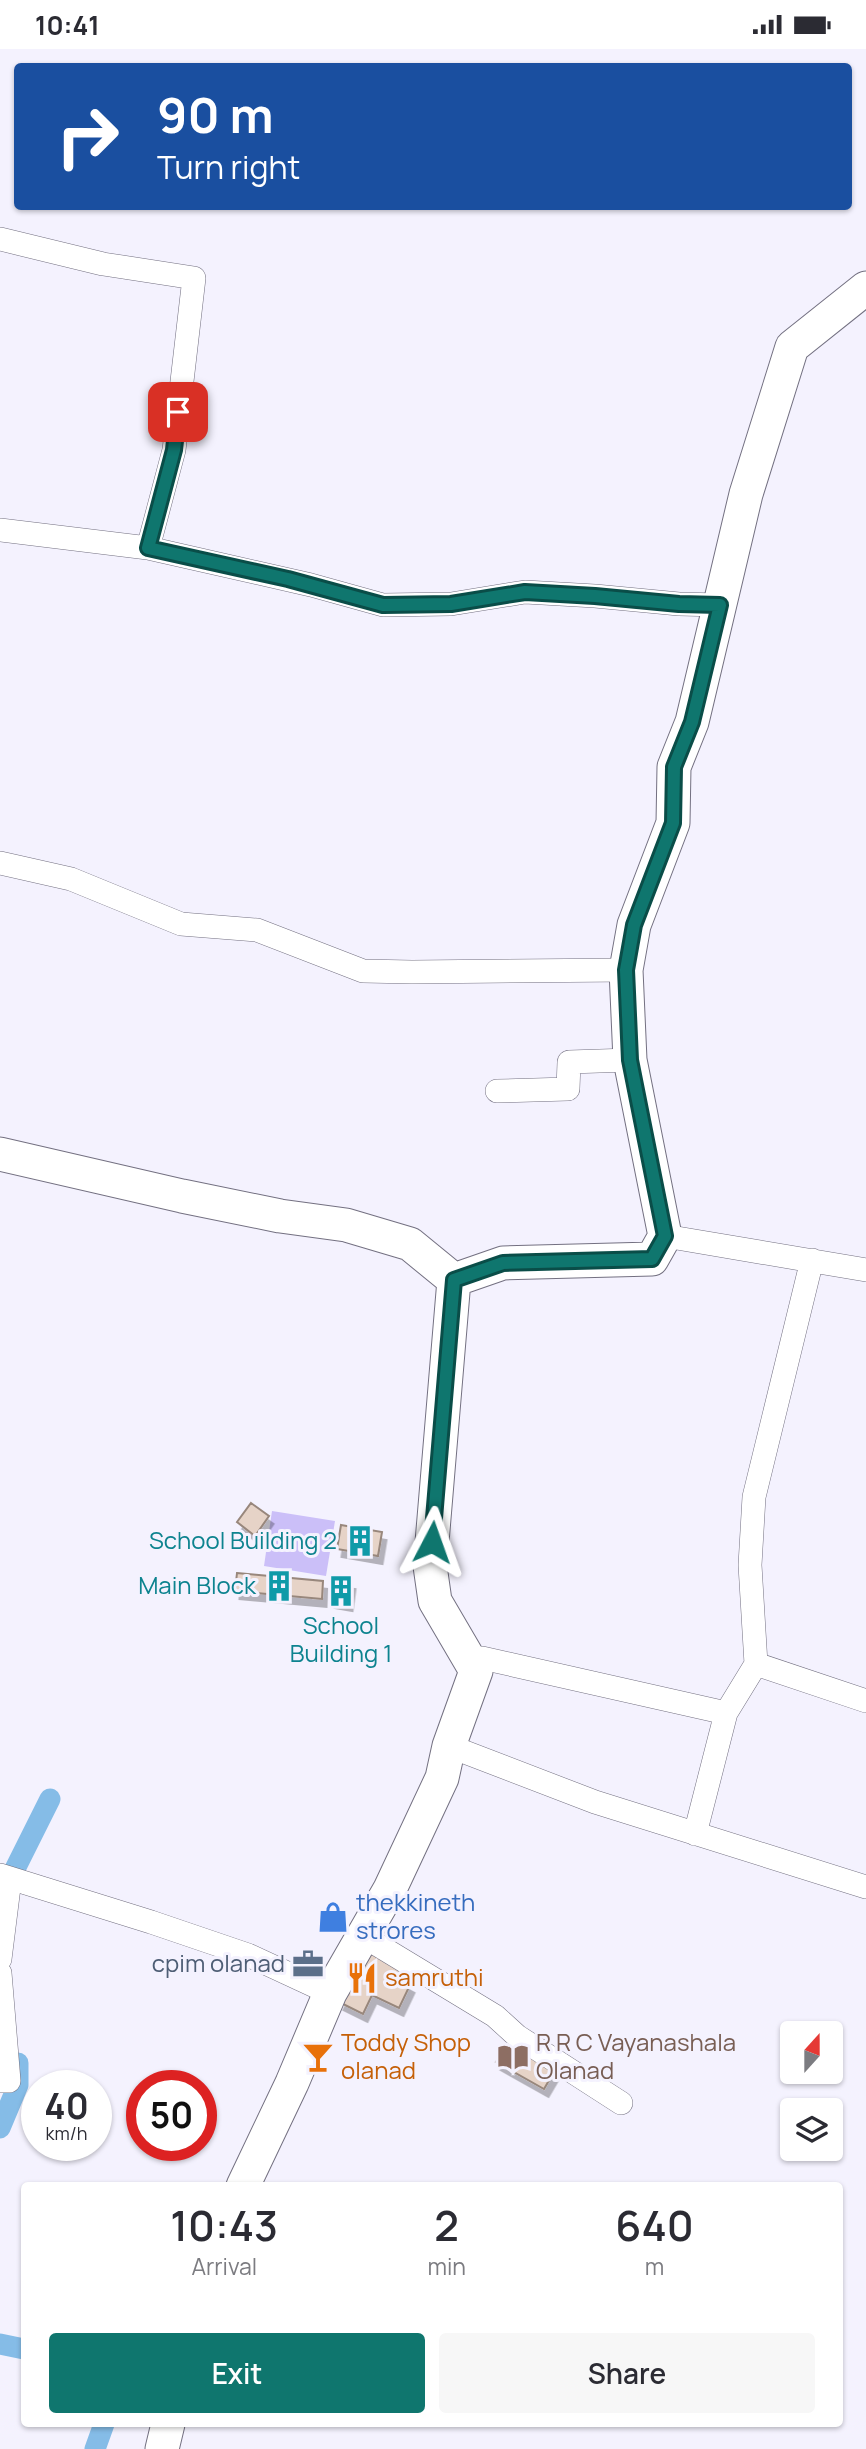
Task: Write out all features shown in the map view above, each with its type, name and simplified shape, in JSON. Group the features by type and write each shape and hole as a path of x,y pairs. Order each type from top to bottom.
{"main road":[{"path":"454,1280 503,1263 652,1259 665,1236 630,1060 626,970 634,925 673,823 674,767 692,722 746,494 792,347 866,288"},
{"path":"0,1154 182,1196 280,1216 346,1225 410,1244 454,1280"},
{"path":"245,2182 292,2083 330,1993 390,1889 442,1778 449,1746 476,1671 435,1601 430,1566 454,1280"},
{"path":"162,2449 167,2427"}],"street":[{"path":"0,239 103,264 194,278 174,450 148,548"},
{"path":"0,530 148,548 310,585 383,605 451,604 525,592 720,605"},
{"path":"0,863 71,879 181,924 257,930 363,971 626,970"},
{"path":"496,1091 568,1089 569,1062 630,1060"},
{"path":"665,1236 866,1270"},
{"path":"695,1834 726,1713 756,1664 750,1565 754,1497 812,1260"},
{"path":"476,1671 482,1658 726,1713"},
{"path":"756,1664 866,1701"},
{"path":"449,1746 594,1802 866,1887"},
{"path":"0,1959 5,1877 248,1955 330,1993"},
{"path":"363,1936 495,2016 517,2036 621,2103"},
{"path":"0,1973 9,2081 0,2081"}],"shaded area":[{"path":"272,1511 335,1521 326,1576 264,1566"}],"building":[{"path":"251,1503 269,1516 255,1536 237,1522"},
{"name":"School Building 2","path":"341,1525 382,1532 378,1556 337,1549"},
{"name":"Main Block","path":"237,1573 323,1581 322,1599 235,1591"},
{"name":"School Building 1","path":"334,1579 351,1581 348,1603 330,1600"},
{"path":"364,1952 391,1957 405,1973 401,1980 410,1985 399,2008 372,1995 363,2014 339,2002"},
{"path":"508,2043 555,2070 544,2089 496,2062"}],"waterway":[{"path":"4,1891 50,1799"},
{"path":"0,2128 18,2085 18,2063"},
{"path":"0,2344 21,2348"},
{"path":"95,2449 103,2427"}],"place":[{"name":"School Building 2","path":"360,1541"},
{"name":"Main Block","path":"279,1586"},
{"name":"School Building 1","path":"341,1591"},
{"name":"thekkineth strores","path":"333,1917"},
{"name":"cpim olanad","path":"308,1964"},
{"name":"samruthi","path":"362,1978"},
{"name":"Toddy Shop olanad","path":"318,2057"},
{"name":"R R C Vayanashala Olanad","path":"513,2057"}],"route":[{"path":"178,412 174,450 148,548 288,579 383,605 451,604 525,592 720,605 692,722 674,767 673,823 634,925 626,970 630,1060 665,1236 652,1259 503,1263 454,1280 432,1542"}]}
